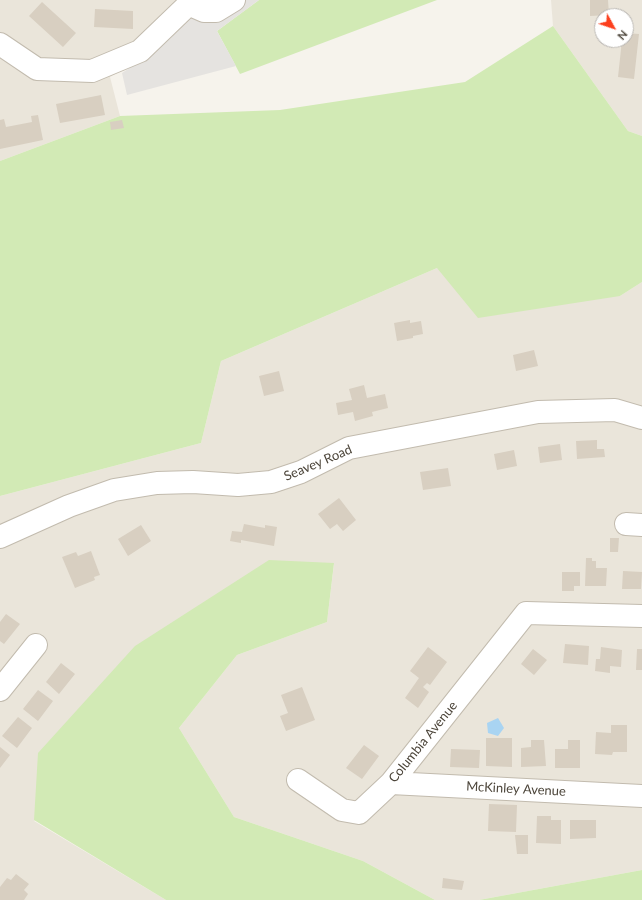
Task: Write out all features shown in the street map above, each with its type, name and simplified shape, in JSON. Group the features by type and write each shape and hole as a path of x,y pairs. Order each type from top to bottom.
{"street":[{"path":"0,44 37,69 92,71 140,51 190,2 204,11 216,11 234,0"},
{"name":"Seavey Road","path":"0,537 69,506 114,490 157,482 193,482 238,485 271,482 301,472 349,448 538,412 615,410 642,418"},
{"name":"Columbia Avenue","path":"298,780 342,810 359,812 391,783 526,613 642,616"},
{"path":"0,690 36,645"},
{"name":"McKinley Avenue","path":"391,783 642,796"}],"shaded area":[{"path":"0,0 208,0 203,7 159,49 110,77 120,116 0,161"},
{"path":"208,0 259,0 217,31 236,66 127,95 122,73 159,49 203,7"},
{"path":"551,0 642,0 642,136 628,131 553,26"},
{"path":"437,268 620,296 642,282 642,870 479,900 435,900 363,861 234,817 179,728 237,655 327,622 334,564 34,821 166,900 0,900 0,496 201,443 221,361"}],"green space":[{"path":"259,0 437,0 240,74 217,31"},
{"path":"553,26 628,131 642,136 642,282 620,296 478,318 437,268 221,361 201,443 0,496 0,161 120,116 280,110 465,82"},
{"path":"269,560 334,563 327,622 237,655 179,728 234,817 363,861 435,900 166,900 34,820 38,753 135,646"},
{"path":"642,870 642,900 479,900"}],"water":[{"path":"498,718 504,728 498,736 488,733 487,723"}],"building":[{"path":"590,0 608,0 609,8 594,8 594,16 590,16"},
{"path":"42,2 76,33 63,47 29,16"},
{"path":"95,9 133,11 133,29 94,27"},
{"path":"634,34 639,34 634,79 618,77 621,48 634,48"},
{"path":"101,95 105,115 60,123 56,104"},
{"path":"38,115 43,140 0,149 0,120 4,119 6,127 32,122 31,116"},
{"path":"122,120 124,128 111,130 110,122"},
{"path":"410,320 410,323 421,321 423,334 413,336 413,338 397,341 394,323"},
{"path":"534,350 538,366 516,371 513,355"},
{"path":"279,371 284,391 264,396 259,376"},
{"path":"364,385 367,398 385,394 388,408 372,412 373,416 355,421 353,412 338,415 336,403 352,400 349,389"},
{"path":"597,440 597,449 604,449 605,457 577,459 576,441"},
{"path":"560,444 562,460 540,463 538,447"},
{"path":"514,450 517,466 497,470 494,454"},
{"path":"448,468 451,486 423,490 420,472"},
{"path":"339,498 356,520 343,531 337,524 330,529 318,514"},
{"path":"244,524 265,528 265,525 277,527 274,546 241,540 241,543 230,541 232,531 242,532"},
{"path":"141,525 151,541 128,556 118,539"},
{"path":"610,538 619,538 618,552 610,552"},
{"path":"91,551 100,575 94,577 95,580 75,588 62,557 76,552 78,556"},
{"path":"586,558 592,558 592,561 596,561 596,568 607,568 606,586 585,586"},
{"path":"623,571 642,572 641,589 622,589"},
{"path":"562,572 580,572 580,586 574,586 574,591 562,591"},
{"path":"6,614 20,624 4,644 0,641 0,622"},
{"path":"565,644 589,646 588,665 563,663"},
{"path":"428,647 447,662 430,685 427,683 423,687 429,692 418,708 405,698 419,678 410,671"},
{"path":"601,647 622,650 621,667 610,666 610,673 595,671 596,659 600,659"},
{"path":"533,649 547,660 534,675 521,664"},
{"path":"637,649 642,649 642,670 636,670"},
{"path":"61,663 75,674 59,694 46,682"},
{"path":"302,687 315,720 286,731 280,716 288,713 281,695"},
{"path":"38,690 53,701 38,721 23,709"},
{"path":"18,717 32,728 17,748 2,736"},
{"path":"611,725 627,725 627,752 613,752 612,755 595,754 596,732 611,733"},
{"path":"486,738 512,738 512,767 486,766"},
{"path":"531,740 544,740 546,766 521,767 521,748 531,747"},
{"path":"568,740 580,740 580,768 555,768 555,749 568,749"},
{"path":"364,745 379,756 362,779 346,768"},
{"path":"0,747 10,755 0,768"},
{"path":"451,749 480,750 479,768 450,767"},
{"path":"489,804 517,805 516,832 488,831"},
{"path":"537,816 551,816 551,820 561,820 561,844 536,843"},
{"path":"570,820 596,820 596,838 570,839"},
{"path":"515,835 528,835 528,854 517,854"},
{"path":"16,874 29,884 24,890 28,894 24,900 0,900 0,887 7,878 11,880"},
{"path":"443,878 464,881 462,890 442,888"}]}
